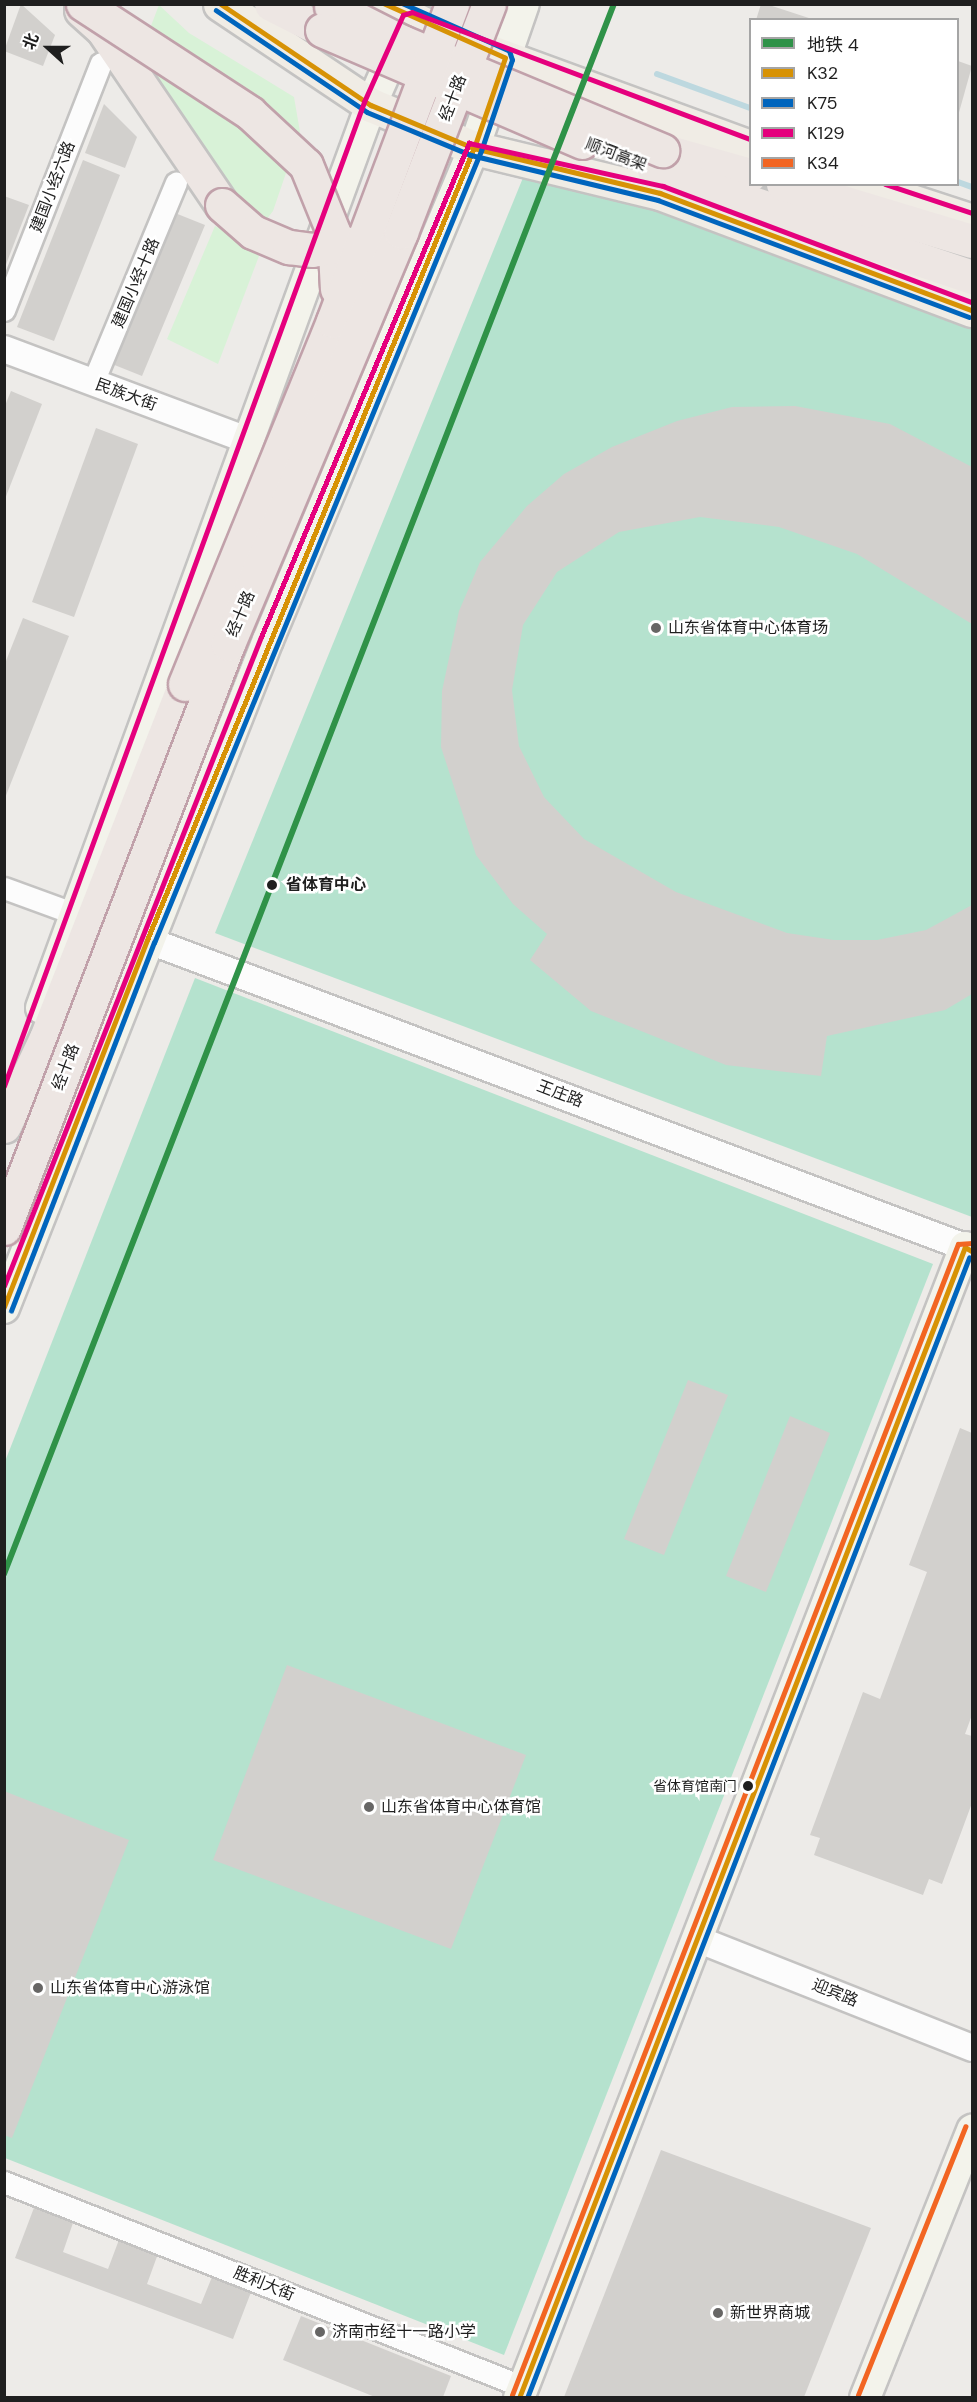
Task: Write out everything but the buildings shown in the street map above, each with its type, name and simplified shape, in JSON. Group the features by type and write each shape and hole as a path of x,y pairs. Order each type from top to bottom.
{"highway":[{"path":"75,4 103,30 222,205 253,232 312,250 361,243 383,232 405,211 420,186"},
{"path":"83,4 250,113 306,165 334,234 339,278 333,321"},
{"name":"顺河高架","path":"271,4 497,110 654,170 972,277"},
{"name":"顺河高架","path":"328,4 553,107 662,150 749,175"},
{"name":"经十路","path":"4,1126 46,1038 185,684 333,321 452,4"},
{"name":"经十路","path":"4,1228 228,644 420,186 486,12"},
{"path":"790,186 972,242"}],"main road":[{"path":"220,4 371,105 474,148 660,193 972,310"},
{"name":"经十路","path":"4,1308 147,940 474,148 524,4"},
{"path":"4,1109 371,105 403,9 506,58 749,147"},
{"path":"865,186 972,221"},
{"path":"267,388 305,352 328,346 345,350 362,372 359,423"},
{"path":"521,2392 969,1249"},
{"path":"865,2397 972,2130"}],"street":[{"name":"建国小经六路","path":"4,310 101,63"},
{"name":"建国小经十路","path":"93,382 176,183"},
{"name":"民族大街","path":"4,349 248,440"},
{"path":"4,888 75,914"},
{"name":"王庄路","path":"147,940 969,1249"},
{"name":"迎宾路","path":"700,1931 972,2030"},
{"name":"迎宾路","path":"700,1931 972,2048"},
{"name":"胜利大街","path":"4,2182 521,2392"}],"green space":[{"path":"159,5 189,33 294,97 300,132 273,211 263,224 202,205 132,75"},
{"name":"山东省体育中心体育场","path":"529,163 972,324 972,1217 215,933"},
{"path":"215,226 246,241 259,256 218,364 167,339"},
{"path":"195,978 933,1264 504,2355 5,2158 4,1464"}],"waterway":[{"path":"657,74 749,108"},
{"path":"959,182 972,187"}],"metro line":[{"name":"4","path":"4,1574 614,4"}],"transit line":[{"name":"K32","path":"221,4 371,105 474,148 660,193 972,310"},
{"name":"K32","path":"4,1307 147,940 474,148 505,58 384,4"},
{"name":"K75","path":"11,1311 154,943 481,151 512,60 509,51 403,4"},
{"name":"K75","path":"216,10 367,112 471,155 658,200 969,317"},
{"name":"K129","path":"4,1086 364,102 403,15 412,12 749,139"},
{"name":"K129","path":"4,1286 261,637 469,143 663,186 972,302"},
{"name":"K129","path":"891,186 972,213"},
{"name":"K34","path":"512,2395 958,1244 972,1243"},
{"name":"K32","path":"519,2398 965,1247 972,1251"},
{"name":"K75","path":"527,2398 969,1258"},
{"name":"K34","path":"858,2395 965,2127"}],"place":[{"name":"山东省体育中心体育场","path":"656,628"},
{"name":"省体育中心","path":"272,885"},
{"name":"省体育馆南门","path":"748,1786"},
{"name":"山东省体育中心体育馆","path":"369,1807"},
{"name":"山东省体育中心游泳馆","path":"38,1988"},
{"name":"新世界商城","path":"718,2313"},
{"name":"济南市经十一路小学","path":"320,2332"}]}
